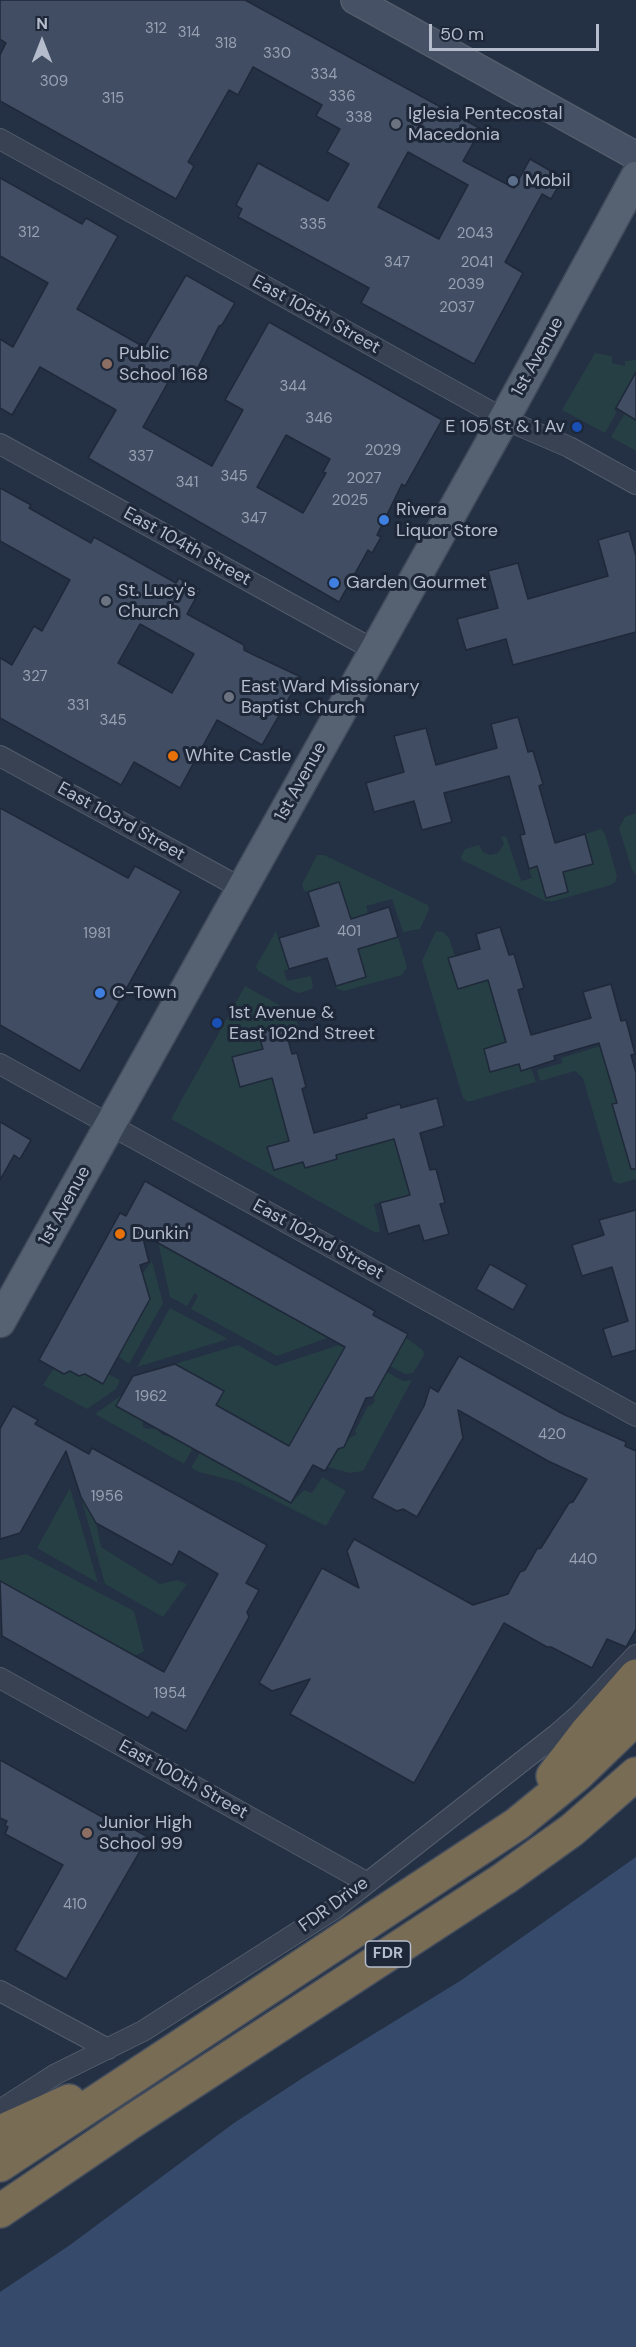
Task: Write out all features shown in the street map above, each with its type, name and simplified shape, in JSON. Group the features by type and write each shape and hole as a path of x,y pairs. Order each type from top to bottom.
{"highway":[{"path":"517,1824 586,1733 636,1676"},
{"name":"FDR Drive","path":"0,2165 517,1824 578,1774 636,1718"},
{"name":"FDR","path":"0,2211 131,2122 505,1878 572,1830 636,1774"},
{"path":"0,2132 143,2069"},
{"path":"0,2233 131,2122"}],"main road":[{"path":"355,0 636,156"},
{"name":"1st Avenue","path":"0,1322 504,419 636,177"}],"street":[{"name":"East 105th Street","path":"0,139 504,419 569,447 636,484"},
{"name":"East 104th Street","path":"0,444 374,650"},
{"name":"East 103rd Street","path":"0,756 242,888"},
{"name":"East 102nd Street","path":"0,1064 636,1416"},
{"name":"FDR Drive","path":"0,2110 56,2074 143,2031 334,1909 557,1734 588,1706 636,1655"},
{"name":"East 100th Street","path":"0,1678 366,1882"},
{"path":"0,1991 108,2049"}],"green space":[{"path":"595,353 612,356 612,363 625,366 625,361 636,360 636,382 629,383 614,410 617,412 605,433 562,410"},
{"path":"625,413 636,420 636,451 611,437"},
{"path":"636,813 636,875 632,870 619,828 625,817"},
{"path":"601,829 605,834 617,876 615,882 554,901 545,901 462,860 461,857 465,849 479,845 483,852 490,855 498,853 504,844 501,837 506,836 521,881 532,878 529,869 537,866 546,898 568,892 563,872 593,864 585,834"},
{"path":"317,855 324,855 428,905 429,910 420,929 403,932 392,899 366,906 368,914 351,919 339,882 308,892 304,891 302,884"},
{"path":"276,931 289,969 284,971 287,981 311,976 313,988 310,990 299,993 293,991 258,971 256,966"},
{"path":"436,931 443,932 449,938 455,956 449,958 458,989 488,980 505,1042 484,1049 490,1072 519,1064 521,1070 531,1068 536,1082 468,1102 463,1098 422,961"},
{"path":"398,937 407,967 402,975 344,991 337,989 336,986 366,977 358,949"},
{"path":"245,986 294,1013 301,1035 299,1040 289,1042 258,1032 263,1049 232,1057 240,1087 272,1078 289,1141 268,1147 274,1169 303,1162 305,1168 337,1159 336,1155 394,1139 410,1195 374,1204 380,1231 376,1233 171,1119"},
{"path":"600,1046 617,1103 612,1105 622,1138 636,1159 636,1179 619,1184 613,1181 583,1078 575,1071 540,1081 537,1070 562,1063 561,1058"},
{"path":"158,1242 193,1263 200,1262 202,1268 258,1299 261,1294 278,1304 276,1309 303,1324 310,1323 320,1329 318,1332 327,1338 277,1356 191,1309 198,1296 195,1293 187,1306 170,1297"},
{"path":"152,1261 163,1303 129,1364 118,1356 150,1299 143,1273"},
{"path":"170,1308 228,1339 137,1367"},
{"path":"406,1338 423,1350 424,1355 413,1373 405,1374 390,1366"},
{"path":"238,1345 275,1366 339,1345 345,1348 287,1451 214,1409 224,1391 175,1364"},
{"path":"54,1368 70,1371 79,1376 85,1374 99,1382 105,1380 108,1374 120,1380 116,1389 87,1409 43,1385"},
{"path":"387,1372 403,1381 412,1380 363,1471 350,1473 327,1467 338,1449 344,1447 348,1439 357,1434 355,1431 368,1406 372,1405 375,1400 373,1397"},
{"path":"123,1394 142,1419 143,1427 157,1428 162,1435 174,1437 193,1448 184,1464 95,1414"},
{"path":"201,1453 291,1503 304,1490 312,1493 322,1477 346,1491 326,1526 238,1482 191,1468"},
{"path":"70,1488 98,1583 37,1548"},
{"path":"81,1497 96,1523 101,1547 160,1584 177,1580 187,1584 163,1617 105,1584"},
{"path":"26,1554 134,1611 144,1651 130,1659 0,1581 0,1560"}],"water":[{"path":"636,1857 636,2347 0,2347 0,2292 70,2245 234,2123 307,2075 460,1981"}],"building":[{"path":"0,0 245,0 481,129 463,161 514,188 530,159 563,178 551,199 542,194 505,262 523,273 474,364 361,303 369,288 238,217 242,209 236,205 258,163 328,201 349,164 327,152 340,129 316,116 322,105 253,67 238,95 229,90 188,162 194,166 176,199 0,101 0,55 6,43 0,39","holes":["408,152 468,185 439,239 378,207"]},
{"path":"0,178 82,224 86,218 118,236 77,309 144,347 186,275 235,303 222,325 219,326 193,377 176,368 143,427 212,466 243,410 225,400 269,322 442,420 405,486 402,484 377,535 381,537 372,553 368,550 339,602 88,458 116,410 40,367 12,415 0,408 0,339 13,347 48,283 0,256","holes":["286,435 330,459 323,472 326,473 303,513 257,487"]},
{"path":"636,372 636,420 616,408"},
{"path":"0,488 31,505 29,508 91,543 94,537 176,583 179,578 200,590 187,614 244,645 244,650 301,677 262,745 217,720 180,788 134,762 121,785 0,718 0,658 12,665 34,626 42,631 70,580 0,541","holes":["140,624 194,654 172,693 118,663"]},
{"path":"629,531 636,556 636,632 513,665 506,639 466,650 457,619 498,608 488,571 518,563 528,599 608,576 598,540"},
{"path":"518,717 528,752 533,751 543,784 539,786 555,843 585,834 593,864 563,872 568,892 546,898 537,866 529,869 520,835 525,834 509,776 444,793 452,822 422,830 414,801 374,812 366,783 404,772 394,736 426,728 436,765 497,748 491,724"},
{"path":"0,808 128,878 135,866 181,891 80,1071 0,1025"},
{"path":"339,882 351,919 389,907 398,937 358,949 366,977 336,986 327,958 289,969 279,938 319,926 308,892"},
{"path":"500,927 509,955 514,954 524,988 518,990 531,1035 591,1018 583,992 611,984 621,1021 626,1020 635,1054 631,1055 636,1073 636,1169 631,1169 612,1104 617,1103 599,1043 554,1056 555,1060 521,1071 519,1064 490,1072 484,1049 506,1042 488,980 458,989 448,958 480,949 476,934"},
{"path":"284,1025 292,1054 297,1053 306,1087 302,1089 314,1133 367,1118 366,1114 400,1104 401,1108 437,1098 444,1126 420,1133 430,1170 436,1169 445,1203 440,1204 449,1234 424,1241 419,1225 388,1234 380,1203 410,1195 394,1139 336,1155 337,1159 305,1168 303,1162 274,1170 267,1147 289,1141 272,1078 240,1087 232,1057 263,1049 258,1032"},
{"path":"0,1122 31,1140 20,1159 14,1155 0,1180"},
{"path":"145,1181 375,1311 373,1315 408,1334 373,1397 366,1398 344,1447 338,1449 325,1471 313,1465 291,1503 116,1406 133,1376 175,1364 224,1391 216,1405 289,1446 345,1347 142,1234 149,1262 140,1265 150,1299 103,1384 85,1374 79,1376 70,1371 64,1374 39,1360 120,1213 126,1216"},
{"path":"636,1210 636,1350 612,1357 603,1329 628,1321 612,1267 582,1276 572,1245 604,1235 599,1220"},
{"path":"490,1264 527,1285 513,1310 476,1289"},
{"path":"459,1356 563,1414 626,1442 625,1446 636,1451 636,1629 626,1647 607,1639 592,1668 504,1623 414,1783 290,1714 310,1679 272,1691 259,1683 322,1568 359,1588 347,1551 354,1539 473,1605 508,1594 520,1572 525,1570 569,1503 573,1502 587,1479 548,1461 458,1410 463,1438 417,1517 403,1509 397,1511 372,1498 424,1406 430,1387 438,1392"},
{"path":"13,1406 38,1420 35,1424 89,1454 92,1448 267,1545 246,1583 259,1590 247,1612 249,1617 186,1731 152,1712 148,1718 2,1636 0,1581 164,1672 218,1574 179,1551 172,1565 96,1523 81,1497 66,1451 20,1533 0,1539 0,1429"},
{"path":"0,1760 122,1828 124,1824 148,1837 66,1979 15,1950 63,1865 5,1834 8,1827 5,1825 7,1821 0,1818"}],"place":[{"name":"Iglesia Pentecostal Macedonia","path":"396,124"},
{"name":"Mobil","path":"513,181"},
{"name":"Public School 168","path":"107,364"},
{"name":"E 105 St & 1 Av","path":"577,427"},
{"name":"Rivera Liquor Store","path":"384,520"},
{"name":"Garden Gourmet","path":"334,583"},
{"name":"St. Lucy's Church","path":"106,601"},
{"name":"East Ward Missionary Baptist Church","path":"229,697"},
{"name":"White Castle","path":"173,756"},
{"name":"C-Town","path":"100,993"},
{"name":"1st Avenue & East 102nd Street","path":"217,1023"},
{"name":"Dunkin'","path":"120,1234"},
{"name":"Junior High School 99","path":"87,1833"}]}
